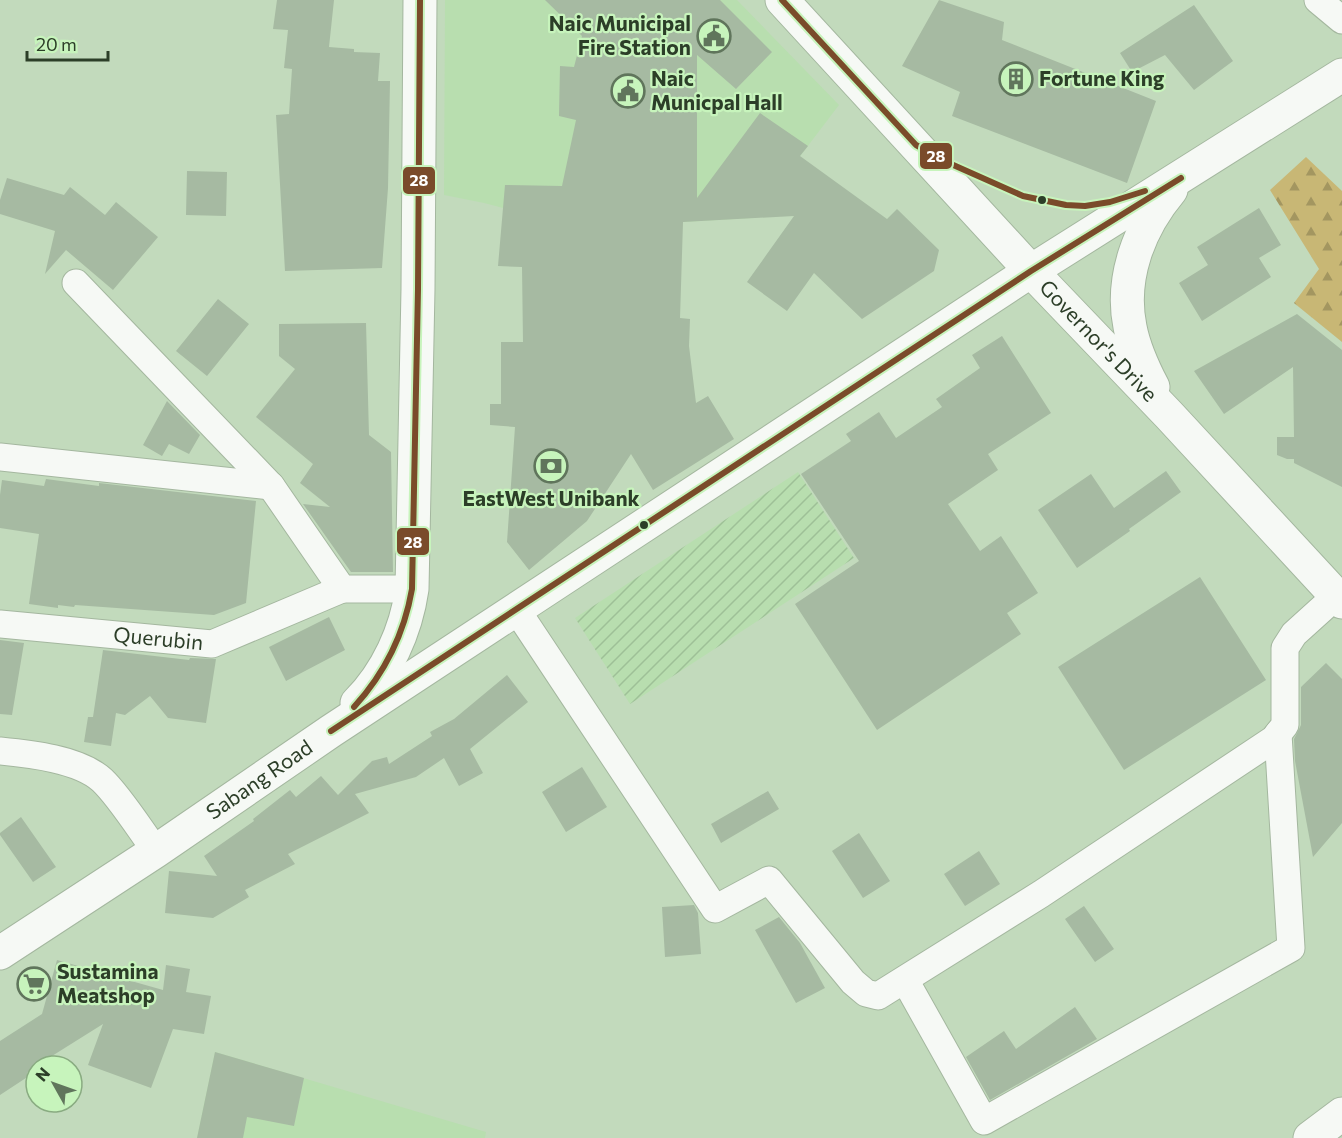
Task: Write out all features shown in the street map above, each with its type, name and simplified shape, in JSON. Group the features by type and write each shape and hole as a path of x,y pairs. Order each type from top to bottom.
{"main road":[{"path":"331,730 361,699 384,668 405,620 412,589 418,300 420,0"},
{"path":"783,0 1031,271"},
{"name":"Governor's Drive","path":"1339,599 1169,415 1031,271 1342,75"},
{"path":"1169,415 1154,390 1135,347 1128,302 1130,274 1137,246 1150,219 1181,178"},
{"name":"Sabang Road","path":"0,954 156,851 331,730 1031,271"},
{"path":"1310,1138 1342,1114"}],"street":[{"path":"1318,0 1342,20"},
{"path":"76,283 271,486 342,589 412,589"},
{"path":"0,457 271,486"},
{"name":"Querubin","path":"0,624 212,644 342,589"},
{"path":"516,609 716,909 769,880 853,982 866,993 878,996 1041,894 1274,739 1285,725 1285,648 1294,634 1339,599"},
{"path":"904,980 984,1121 1291,948 1278,734"},
{"path":"0,751 37,754 72,764 102,780 156,851"}],"shaded area":[{"path":"445,0 737,0 839,105 753,218 565,224 444,195"},
{"path":"798,472 854,558 630,704 575,618"},
{"path":"215,1052 486,1132 485,1138 197,1138"}],"green space":[{"path":"1306,157 1342,191 1342,342 1294,303 1319,269 1270,190"}],"building":[{"path":"277,0 334,0 329,47 354,49 354,52 380,53 378,81 390,81 388,188 382,268 285,271 276,115 289,114 292,69 284,68 288,30 273,29"},
{"path":"545,0 720,0 772,52 736,89 697,55 697,198 760,113 808,146 800,156 887,219 897,209 939,250 934,271 862,319 814,273 787,311 747,282 794,216 683,222 680,318 690,319 689,346 696,403 708,396 734,439 653,490 631,454 587,521 529,570 507,542 515,427 490,425 490,404 501,404 501,342 523,342 522,267 498,266 505,185 562,186 576,120 559,116 560,66 574,67 582,36"},
{"name":"Fortune King","path":"939,0 1004,22 1002,40 1156,101 1127,183 952,116 960,92 902,66"},
{"path":"1194,5 1233,61 1194,90 1165,55 1132,72 1120,53"},
{"path":"187,171 227,172 226,216 186,215"},
{"path":"7,178 64,195 70,187 105,215 116,202 158,237 113,290 66,250 45,274 55,231 0,214 0,200"},
{"path":"1259,208 1281,245 1259,258 1271,277 1202,321 1179,283 1208,265 1197,247"},
{"path":"218,299 249,324 207,376 176,351"},
{"path":"1297,314 1342,350 1342,487 1294,463 1294,459 1277,455 1277,437 1294,437 1293,367 1224,414 1194,371"},
{"path":"366,323 369,435 391,452 393,572 351,572 303,504 330,507 300,483 313,464 256,417 295,369 279,356 279,324"},
{"path":"1002,336 1051,413 988,454 998,470 948,504 980,551 1001,536 1038,593 1007,613 1021,634 877,730 795,604 859,561 801,474 851,441 846,434 879,412 896,438 942,407 936,399 980,368 972,355"},
{"path":"167,401 200,435 189,454 169,444 162,456 143,445"},
{"path":"1166,471 1181,492 1077,568 1038,510 1091,474 1114,508"},
{"path":"46,479 256,501 246,603 214,615 75,605 74,607 58,605 58,608 29,604 39,534 0,528 2,480 44,486"},
{"path":"1200,577 1266,680 1124,770 1058,667"},
{"path":"329,617 345,650 286,681 269,647"},
{"path":"0,640 24,643 12,715 0,714"},
{"path":"103,650 189,660 190,658 216,659 206,723 168,718 150,696 125,715 116,713 111,746 84,742 88,717 93,717"},
{"path":"1326,663 1342,679 1342,823 1313,857 1295,761 1294,739 1301,725 1301,687"},
{"path":"507,675 528,702 470,749 483,773 459,786 444,758 416,777 355,794 369,813 288,854 295,864 245,890 249,897 213,918 165,913 169,871 217,876 204,856 254,821 253,819 290,790 296,797 321,776 338,795 372,761 387,757 389,764 432,736 430,732 454,719"},
{"path":"582,767 607,807 566,832 542,792"},
{"path":"768,791 779,809 721,843 711,824"},
{"path":"21,817 56,867 33,882 0,835"},
{"path":"859,833 890,881 863,898 832,851"},
{"path":"979,851 1000,884 965,906 944,874"},
{"path":"694,905 698,913 701,954 665,957 662,907"},
{"path":"1084,906 1114,949 1095,962 1065,919"},
{"path":"779,917 800,943 825,988 796,1003 755,930"},
{"path":"57,960 163,990 166,965 190,969 186,992 211,996 204,1034 173,1029 151,1088 88,1065 103,1024 55,1054 24,1054 24,1079 0,1095 0,1041 42,1014"},
{"path":"1075,1007 1097,1039 990,1100 966,1057 1004,1031 1016,1049"},
{"path":"215,1052 304,1078 294,1126 247,1117 243,1138 197,1138"}],"transit line":[{"name":"28","path":"354,707 375,681 392,652 404,622 412,589 418,289 420,0"},
{"name":"28","path":"782,0 916,145 951,164 1023,196 1066,205 1085,206 1110,202 1145,191"},
{"name":"28","path":"331,731 1031,271 1181,178"}],"place":[{"name":"Naic Municipal Fire Station","path":"714,36"},
{"name":"Fortune King","path":"1016,79"},
{"name":"Naic Municpal Hall","path":"628,91"},
{"name":"EastWest Unibank","path":"551,466"},
{"name":"Sustamina Meatshop","path":"34,984"}]}
